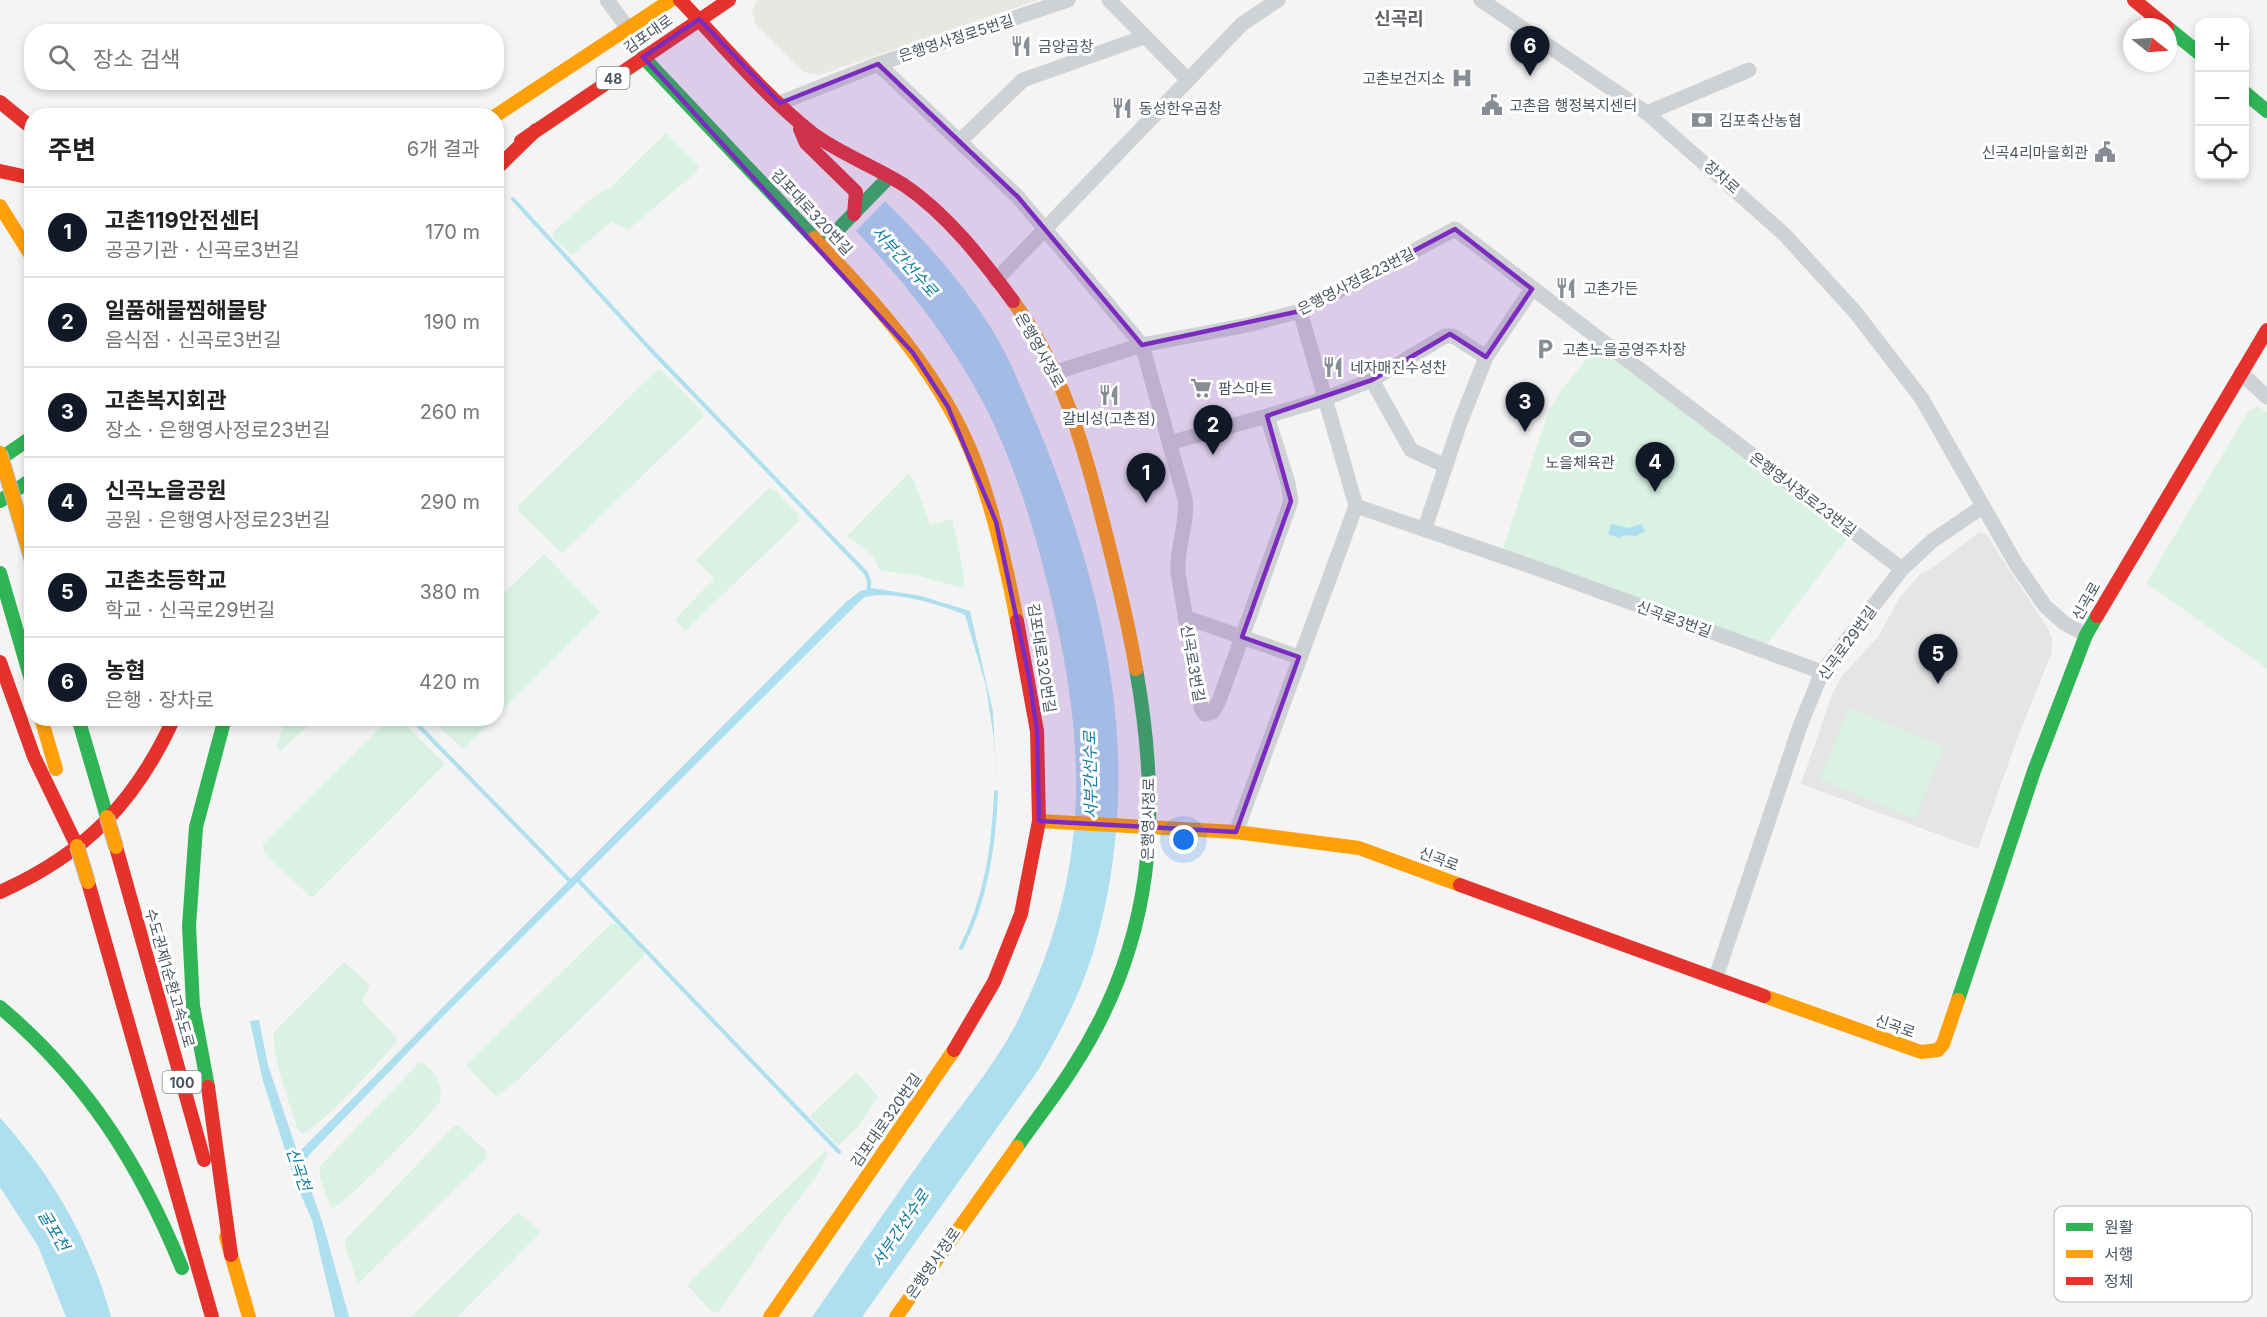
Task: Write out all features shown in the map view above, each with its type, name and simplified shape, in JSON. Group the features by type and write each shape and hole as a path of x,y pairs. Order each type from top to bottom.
{"main road":[{"name":"김포대로","path":"504,110 671,0"},
{"name":"은행영사정로","path":"680,0 744,69 800,122 827,142 889,177 924,201 996,280 1030,326 1056,372 1092,483 1130,641 1148,760 1150,829 1146,879 1128,956 1094,1030 1056,1092 896,1317"},
{"name":"김포대로","path":"504,152 699,18 729,0"},
{"path":"2134,0 2155,18"},
{"path":"2177,36 2195,51"},
{"name":"김포대로320번길","path":"643,57 822,246 894,328 930,377 959,429 987,494 1005,555 1037,731 1039,821 1020,914 1008,950 982,1005 940,1072 770,1317"},
{"path":"2249,96 2267,111"},
{"path":"0,102 24,122"},
{"path":"800,122 800,131 806,143 856,192 854,214"},
{"path":"504,161 536,130"},
{"path":"0,171 24,176"},
{"path":"822,246 889,177"},
{"path":"0,206 24,244"},
{"name":"신곡로","path":"1039,821 1236,832 1336,843 1359,848 1906,1048 1921,1052 1938,1050 1943,1044 1962,991 2034,771 2086,635 2267,330"},
{"path":"0,459 24,442"},
{"path":"0,453 24,534"},
{"path":"0,501 24,484"},
{"path":"0,573 24,655"},
{"path":"0,662 34,757 77,846"},
{"name":"100","path":"43,726 212,1317"},
{"name":"수도권제1순환고속도로","path":"80,726 249,1317"},
{"path":"0,892 53,867 88,843 125,805 148,773 170,726"},
{"path":"213,726 191,868 190,966 193,1006 210,1098 231,1255"},
{"path":"196,827 223,726"},
{"path":"0,1007 59,1061 92,1099 122,1141 164,1221 188,1284 204,1317"}],"street":[{"path":"607,0 627,27"},
{"name":"은행영사정로5번길","path":"780,103 878,64 1068,0"},
{"path":"1109,0 1187,79"},
{"path":"996,280 1242,24 1278,0"},
{"name":"장차로","path":"1486,1 1647,113 1784,234 1856,313 1922,399 1982,507"},
{"path":"961,140 1023,80 1144,37"},
{"name":"은행영사정로5번길","path":"878,64 961,140 1046,228 1142,345"},
{"path":"1647,113 1749,70"},
{"name":"은행영사정로23번길","path":"1056,372 1142,345 1248,325 1300,311 1455,229 1902,568"},
{"path":"1425,528 1486,357 1532,288"},
{"path":"1236,832 1356,506 1300,311"},
{"path":"1169,443 1324,399 1372,380 1445,336 1454,336 1486,357"},
{"name":"신곡로3번길","path":"1142,345 1186,509 1177,562 1201,708 1205,714 1213,712 1216,707 1291,501 1288,483 1267,416"},
{"path":"2241,373 2267,397"},
{"path":"1372,380 1411,450 1446,466"},
{"name":"신곡로3번길","path":"1356,506 1425,528 1822,672"},
{"path":"1982,507 2016,564 2045,606 2064,624 2086,635"},
{"name":"신곡로29번길","path":"1716,977 1800,726 1822,672 1902,568 1932,541 1982,507"},
{"path":"1185,617 1299,657"}],"highlighted area":[{"path":"699,19 780,103 878,64 1018,197 1142,345 1300,311 1455,229 1532,289 1486,357 1450,334 1372,380 1267,416 1291,501 1242,637 1299,657 1236,832 1039,821 1037,731 1029,677 996,522 948,407 913,353 643,57"}],"shaded area":[{"path":"757,0 1038,0 819,75 804,72 755,24 752,10"},
{"path":"1979,532 1986,534 2047,627 2052,638 2052,652 2017,739 1978,849 1801,784 1833,692 1842,676 1878,637 1900,597 1920,574 1934,567"}],"green space":[{"path":"666,133 698,165 697,171 628,230 611,222 572,255 553,238 553,232 592,198 610,188"},
{"path":"1596,348 1605,351 1848,538 1766,645 1503,549 1548,413 1559,393"},
{"path":"659,368 702,411 703,417 562,553 518,511 518,506"},
{"path":"2257,406 2267,412 2267,669 2146,583 2248,412"},
{"path":"908,474 912,476 930,525 952,519 964,575 963,588 915,575 880,570 872,555 847,536"},
{"path":"769,488 775,490 799,515 799,521 685,631 675,619 714,579 696,560"},
{"path":"544,554 600,612 504,709 504,593"},
{"path":"1849,708 1944,747 1915,819 1820,779"},
{"path":"283,726 308,726 280,751 277,746"},
{"path":"382,726 407,726 445,764 312,898 264,853 263,844"},
{"path":"438,726 487,726 463,749"},
{"path":"612,923 617,924 644,952 644,956 520,1078 496,1097 466,1065"},
{"path":"344,962 370,985 362,1001 396,1037 397,1041 335,1108 302,1134 298,1130 279,1068 274,1032"},
{"path":"420,1062 429,1068 436,1078 439,1084 440,1101 368,1179 331,1208 320,1178 320,1166"},
{"path":"856,1072 878,1096 858,1127 838,1146 810,1116"},
{"path":"454,1126 459,1126 486,1151 487,1157 358,1284 345,1246 346,1239"},
{"path":"826,1150 828,1154 818,1174 719,1311 713,1313 688,1286 689,1283"},
{"path":"518,1212 540,1231 539,1234 457,1317 411,1317"}],"water":[{"name":"서부간선수로","path":"885,201 942,262 980,311 1003,349 1048,452 1077,535 1101,623 1115,710 1119,777 1118,802 1110,879 1093,953 1069,1013 1039,1069 862,1317 812,1317 919,1163 987,1071 1015,1026 1040,970 1058,916 1070,863 1075,809 1075,756 1071,701 1048,586 1027,509 998,434 962,365 920,305 856,231"},
{"path":"1611,524 1629,528 1641,524 1645,531 1636,536 1624,535 1619,538 1608,534"},
{"name":"신곡천","path":"872,588 921,596 970,611 993,712 997,796 994,740 986,686 965,615 900,596 873,595 863,598 447,1012 309,1155 303,1167 323,1224 349,1317 335,1317 312,1220 296,1184 262,1078 250,1021 259,1020 268,1065 297,1151 300,1151 845,603 860,591"},
{"name":"굴포천","path":"0,1118 53,1186 68,1211 93,1262 111,1317 66,1317 38,1246 0,1187"}],"waterway":[{"path":"513,199 650,349 866,573 869,591"},
{"path":"419,726 572,883"},
{"path":"961,948 983,892 991,852 996,792"},
{"path":"576,878 839,1152"}],"traffic: fast":[{"path":"2177,35 2195,50"},
{"path":"643,57 814,238"},
{"path":"2249,96 2267,111"},
{"path":"822,246 889,177"},
{"path":"0,459 24,442"},
{"path":"0,501 24,484"},
{"path":"0,573 24,656"},
{"path":"1958,1000 2034,771 2086,635 2097,616"},
{"path":"1017,1147 1072,1069 1100,1021 1121,973 1136,925 1145,876 1149,826 1149,775 1136,669"},
{"path":"80,726 107,817"},
{"path":"208,1087 193,1006 189,926 196,827 223,726"},
{"path":"0,1007 59,1064 108,1126 148,1193 182,1268"}],"traffic: slow":[{"path":"504,110 671,0"},
{"path":"0,206 24,244"},
{"path":"814,238 885,317 928,374 947,404 977,467 1000,543 1017,621"},
{"path":"1013,301 1045,353 1079,437 1113,561 1136,669"},
{"path":"0,453 24,534"},
{"path":"43,726 56,769"},
{"path":"107,817 116,847"},
{"path":"1039,821 1236,832 1359,848 1460,885"},
{"path":"77,846 88,882"},
{"path":"1764,996 1921,1052 1938,1050 1943,1044 1958,1000"},
{"path":"770,1317 954,1050"},
{"path":"896,1317 1017,1147"},
{"path":"226,1237 249,1317"}],"traffic: jam":[{"path":"680,0 760,86 812,133 904,185 935,209 976,253 1013,301"},
{"path":"521,141 729,0"},
{"path":"2134,0 2156,18"},
{"path":"0,102 24,122"},
{"path":"800,129 806,143 856,192 854,214"},
{"path":"504,161 536,130"},
{"path":"0,171 24,176"},
{"path":"2097,616 2267,330"},
{"path":"954,1050 994,982 1021,914 1039,821 1037,731 1017,621"},
{"path":"0,662 34,757 77,846"},
{"path":"0,892 58,861 104,823 142,776 170,726"},
{"path":"116,847 204,1160"},
{"path":"88,882 212,1317"},
{"path":"1460,885 1764,996"},
{"path":"208,1087 231,1255"}],"place":[{"name":"금양곱창","path":"1021,46"},
{"name":"농협","path":"1530,76"},
{"name":"고촌보건지소","path":"1462,78"},
{"name":"고촌읍 행정복지센터","path":"1492,105"},
{"name":"동성한우곱창","path":"1122,108"},
{"name":"김포축산농협","path":"1702,120"},
{"name":"신곡4리마을회관","path":"2105,152"},
{"name":"고촌가든","path":"1566,288"},
{"name":"고촌노을공영주차장","path":"1545,349"},
{"name":"네자매진수성찬","path":"1333,367"},
{"name":"팜스마트","path":"1201,388"},
{"name":"갈비성(고촌점)","path":"1109,395"},
{"name":"고촌복지회관","path":"1525,432"},
{"name":"노을체육관","path":"1580,439"},
{"name":"일품해물찜해물탕","path":"1213,455"},
{"name":"신곡노을공원","path":"1655,492"},
{"name":"고촌119안전센터","path":"1146,503"},
{"name":"고촌초등학교","path":"1938,684"}],"district":[{"name":"신곡리","path":"1399,18"}]}
